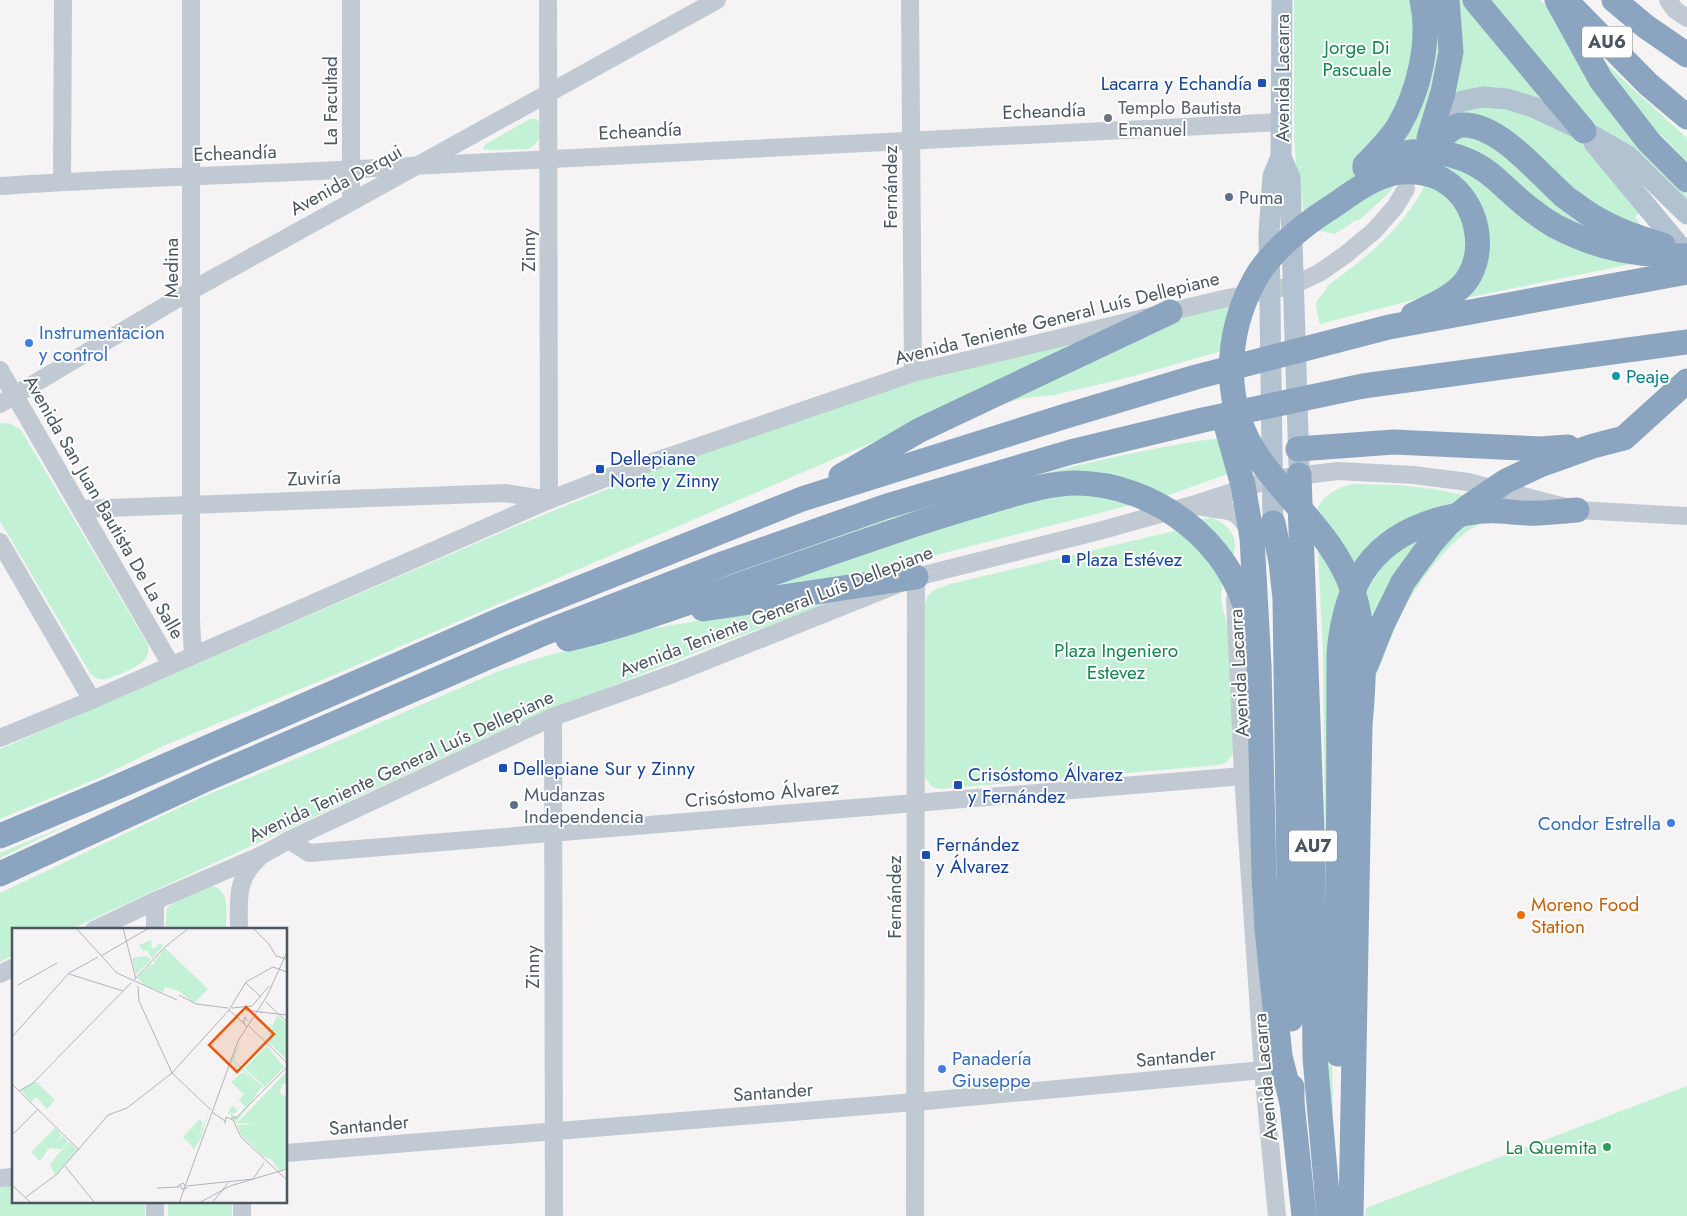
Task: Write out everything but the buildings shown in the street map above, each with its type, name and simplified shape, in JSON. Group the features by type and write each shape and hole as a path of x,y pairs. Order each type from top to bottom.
{"highway":[{"path":"1352,1216 1360,735 1364,663 1360,619 1353,591 1336,556 1324,537 1260,460 1246,437 1240,421 1231,382 1231,363 1232,346 1239,316 1254,280 1290,238 1363,175 1398,127 1415,89 1423,61 1425,28 1422,0"},
{"path":"1433,138 1451,52 1447,0"},
{"path":"1475,0 1584,131"},
{"path":"1557,0 1601,80 1649,142 1687,180"},
{"name":"AU6","path":"1566,0 1648,84 1687,117"},
{"name":"AU6","path":"1614,0 1644,26 1687,54"},
{"path":"1433,138 1462,125 1472,126 1490,133 1521,154 1564,195 1606,224 1643,246 1687,254"},
{"path":"1292,1103 1280,1056 1267,929 1259,666 1252,538 1243,485 1217,385 1216,361 1224,311 1241,275 1258,250 1282,223 1400,154 1429,150 1449,154 1481,168 1495,178 1526,207 1554,225 1592,243 1624,252 1643,246"},
{"path":"1363,175 1402,172 1429,174 1445,181 1466,202 1477,231 1476,260 1465,281 1444,299 1389,327"},
{"path":"0,836 505,618 802,499 1057,419 1196,378 1389,327 1679,273"},
{"path":"802,499 920,430 1170,312"},
{"path":"0,874 210,777 497,655 544,633 725,563 887,506 1071,452 1203,420 1356,387 1687,342"},
{"path":"1364,663 1403,582 1432,542 1448,524 1469,506 1506,481 1540,465 1593,446 1624,438 1687,381"},
{"path":"1298,449 1394,442 1540,449 1593,446"},
{"name":"AU7","path":"1299,475 1313,859 1315,1058 1329,1216"},
{"path":"497,655 575,638 641,618 936,518 1023,491 1052,485 1076,483 1106,485 1129,491 1164,507 1199,533 1220,557 1238,589 1248,615 1259,666"},
{"path":"1337,1216 1339,653 1341,629 1351,593 1361,573 1376,554 1400,535 1416,527 1436,520 1488,510 1529,514 1577,510"},
{"name":"AU7","path":"1273,524 1281,562 1285,599 1292,1103 1304,1216"},
{"path":"641,618 916,577"}],"main road":[{"name":"Avenida Lacarra","path":"1282,0 1282,157 1290,178 1299,475"},
{"path":"1433,138 1453,106 1462,101 1483,97 1507,99 1533,106 1584,131 1628,156 1687,214"},
{"path":"1584,131 1687,254"},
{"name":"Avenida Lacarra","path":"1273,524 1269,234 1273,176 1282,157"}],"street":[{"path":"62,182 63,0"},
{"name":"Medina","path":"191,0 191,621 193,655"},
{"name":"La Facultad","path":"351,0 351,201"},
{"name":"Zinny","path":"548,0 550,158 549,500"},
{"name":"Avenida Derqui","path":"7,400 192,290 717,0"},
{"name":"Fernández","path":"910,0 913,373"},
{"path":"1668,0 1675,10 1687,18"},
{"name":"Echeandía","path":"0,186 352,170 911,138 1282,122"},
{"name":"Avenida Teniente General Luís Dellepiane","path":"0,738 92,700 549,500 603,479 913,373 1223,298 1292,286 1319,273 1374,231 1395,207 1406,189"},
{"name":"Avenida San Juan Bautista De La Salle","path":"0,370 7,400 81,509 170,665"},
{"name":"Avenida Teniente General Luís Dellepiane","path":"98,928 155,901 264,854 289,840 553,717 673,674 916,577 1037,547 1192,505 1272,479 1338,471 1423,476 1468,482 1577,510 1687,516"},
{"name":"Zuviría","path":"81,509 505,493 549,500"},
{"path":"1192,505 1229,511 1236,514 1247,526 1273,524"},
{"name":"Avenida Lacarra","path":"1247,526 1246,556 1238,572 1235,595 1243,776 1263,1070 1277,1216"},
{"path":"0,542 92,700"},
{"name":"Fernández","path":"915,1216 916,577"},
{"name":"Zinny","path":"553,717 554,1216"},
{"name":"Crisóstomo Álvarez","path":"289,840 310,853 1243,776"},
{"path":"239,928 240,893 243,876 254,862 264,854"},
{"path":"155,901 155,928"},
{"path":"0,974 12,968"},
{"name":"Santander","path":"288,1153 915,1102 1263,1070"}],"green space":[{"name":"Jorge Di Pascuale","path":"1294,0 1414,0 1417,23 1401,105 1371,148 1351,165 1371,194 1396,183 1389,193 1358,221 1356,220 1335,234 1314,230 1305,218 1296,163 1294,137"},
{"path":"1431,0 1441,0 1449,137 1477,136 1599,229 1577,228 1519,189 1398,147"},
{"path":"1454,0 1462,0 1552,104 1448,96"},
{"path":"1482,0 1540,0 1687,138 1687,162 1660,134 1642,150 1687,195 1687,200 1639,152 1587,125"},
{"path":"1473,105 1517,110 1583,142 1640,212 1635,217 1645,231 1627,225 1459,117 1463,110"},
{"path":"530,119 537,119 540,128 540,136 532,147 528,149 485,150 483,148 486,144"},
{"path":"1403,161 1455,165 1632,264 1456,300 1485,228"},
{"path":"1425,185 1436,189 1459,210 1469,238 1463,265 1448,285 1421,298 1320,324 1316,302 1327,286 1356,265 1395,229 1416,201"},
{"path":"1237,302 1246,344 1134,376 1055,395 1024,398 1002,404 1145,328"},
{"path":"1079,340 1080,344 934,415 320,681 163,746 101,777 0,819 0,749 507,530 688,458 900,386 975,365"},
{"path":"0,424 11,424 21,430 147,643 148,654 146,658 133,668 104,679 96,678 90,673 0,521"},
{"path":"1257,433 1233,472 1166,496 839,580 727,599 841,557 1106,478 697,587 845,532 1015,481 1095,461 1175,445"},
{"path":"1352,484 1398,485 1434,489 1496,502 1368,556 1332,1046 1333,1111 1331,1118 1327,1066 1323,651 1316,511 1322,501 1331,493"},
{"name":"Plaza Ingeniero Estevez","path":"1212,518 1228,528 1235,544 1221,596 1229,634 1234,745 1233,753 1227,762 1219,765 939,789 931,786 925,777 924,614 926,601 930,593 950,584 1174,531 1201,519"},
{"path":"1489,519 1469,530 1447,549 1421,581 1397,623 1373,683 1380,654 1376,613 1352,621 1362,584 1399,542"},
{"path":"855,595 720,643 518,723 73,928 12,928 12,956 0,962 0,893 202,797 317,750 499,671 539,658 655,628"},
{"path":"70,824 0,858 0,853"},
{"path":"210,886 217,888 224,896 226,903 226,928 165,928 167,908 176,901"},
{"name":"La Quemita","path":"1687,1086 1687,1216 1365,1216 1366,1208"},
{"path":"12,1186 12,1204 145,1204 145,1216 0,1216 0,1187"},
{"path":"168,1204 232,1204 232,1216 168,1216"}],"place":[{"name":"Lacarra y Echandía","path":"1262,83"},
{"name":"Templo Bautista Emanuel","path":"1108,118"},
{"name":"Puma","path":"1229,197"},
{"name":"Instrumentacion y control","path":"29,343"},
{"name":"Peaje","path":"1616,376"},
{"name":"Dellepiane Norte y Zinny","path":"600,469"},
{"name":"Plaza Estévez","path":"1066,559"},
{"name":"Dellepiane Sur y Zinny","path":"503,768"},
{"name":"Crisóstomo Álvarez y Fernández","path":"958,785"},
{"name":"Mudanzas Independencia","path":"514,805"},
{"name":"Condor Estrella","path":"1671,823"},
{"name":"Fernández y Álvarez","path":"926,855"},
{"name":"Moreno Food Station","path":"1521,915"},
{"name":"Panadería Giuseppe","path":"942,1069"},
{"name":"La Quemita","path":"1607,1147"}]}
